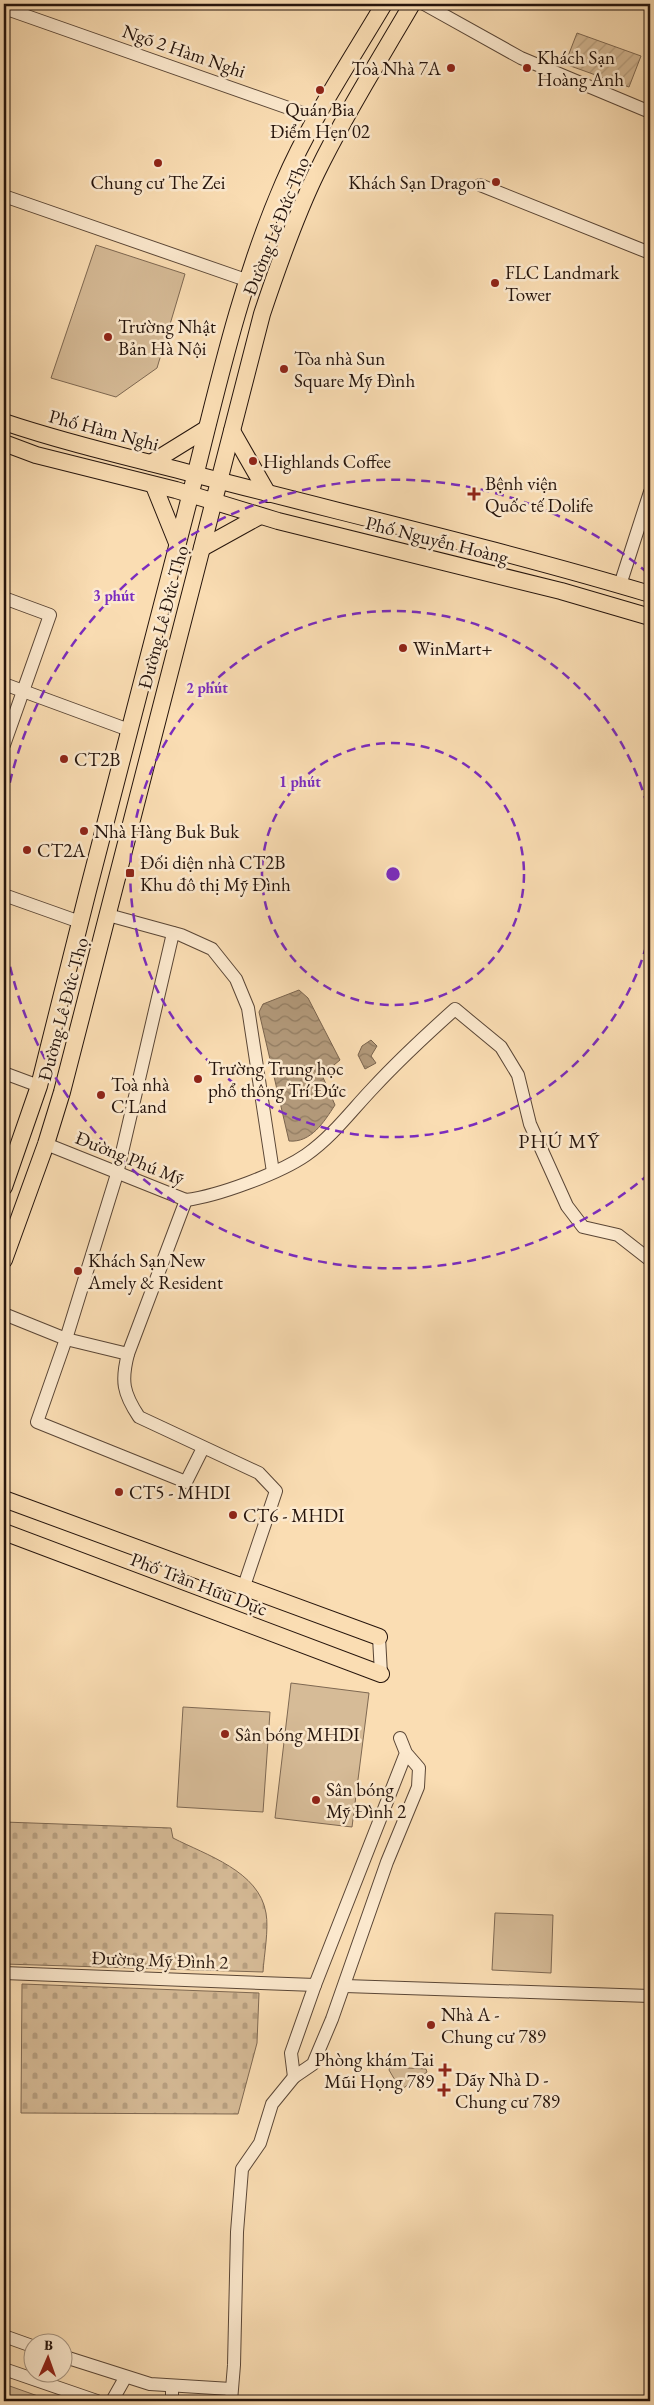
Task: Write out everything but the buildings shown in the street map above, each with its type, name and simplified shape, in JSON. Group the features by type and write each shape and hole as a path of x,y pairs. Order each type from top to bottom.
{"main road":[{"name":"Đường Lê Đức Thọ","path":"4,1186 39,1086 206,429 246,280 258,244 284,180 317,118 384,4"},
{"name":"Đường Lê Đức Thọ","path":"4,1260 46,1144 108,915 262,314 304,199 343,121 412,4"},
{"name":"Phố Hàm Nghi","path":"4,422 44,436 219,482"},
{"path":"150,463 206,429"},
{"path":"232,431 268,494"},
{"path":"4,444 36,455 190,495"},
{"name":"Phố Nguyễn Hoàng","path":"219,482 505,554 620,584 650,594"},
{"path":"154,486 177,543"},
{"name":"Phố Nguyễn Hoàng","path":"190,495 260,516 499,576 650,617"},
{"path":"202,548 260,516"},
{"name":"Phố Trần Hữu Dực","path":"4,1499 380,1637"},
{"name":"Phố Trần Hữu Dực","path":"4,1532 381,1674"}],"street":[{"path":"424,4 521,58 650,112"},
{"name":"Ngõ 2 Hàm Nghi","path":"4,8 317,118"},
{"path":"480,185 650,253"},
{"path":"4,196 246,280"},
{"path":"620,584 650,496"},
{"path":"499,576 505,554"},
{"path":"4,598 50,615 4,745"},
{"path":"4,684 129,730"},
{"path":"4,894 80,922"},
{"path":"108,915 172,933 212,949 236,979 248,1008 272,1172"},
{"path":"172,933 117,1174 66,1339 37,1422 186,1482 203,1448"},
{"name":"Đường Phú Mỹ","path":"46,1144 186,1200 204,1198 272,1172 305,1156 335,1131 372,1089 455,1009 500,1046 518,1075 530,1124 567,1206 583,1227 618,1235 650,1260"},
{"path":"4,1073 39,1086"},
{"path":"186,1200 128,1354 122,1376 128,1401 139,1417 260,1473 276,1491 244,1586"},
{"path":"4,1314 66,1339 128,1354"},
{"path":"380,1637 381,1674"},
{"path":"72,2359 125,2378 150,2384 162,2383 231,2395 234,2366 237,2232 242,2168 260,2143 272,2104 294,2077 313,2064 344,1986 387,1862 418,1787 420,1768 406,1753 400,1738"},
{"path":"294,2077 291,2053 315,1985 406,1753"},
{"name":"Đường Mỹ Đình 2","path":"4,1973 315,1985"},
{"path":"344,1986 650,1996"},
{"path":"4,2336 22,2342"},
{"path":"4,2369 97,2401"},
{"path":"112,2401 125,2378"},
{"path":"172,2386 172,2401"}],"green space":[{"path":"577,33 641,56 629,87 565,64"},
{"path":"96,245 185,274 157,368 116,397 51,378"},
{"path":"291,1683 369,1693 352,1827 275,1818"},
{"path":"183,1707 270,1712 263,1812 177,1807"},
{"path":"4,1822 171,1828 173,1838 229,1866 253,1886 261,1898 266,1913 267,1927 263,1972 4,1964"},
{"path":"495,1913 553,1915 551,1973 492,1970"},
{"path":"22,1984 259,1993 257,2043 238,2114 21,2113"},
{"path":"390,2067 426,2069 427,2072 402,2089 389,2070"},
{"path":"4,2384 52,2401 4,2401"}],"water":[{"path":"299,990 308,998 340,1060 322,1075 335,1105 310,1135 297,1141 289,1141 259,1012 263,1004"},
{"path":"371,1040 377,1046 371,1056 376,1063 365,1069 358,1055 362,1046"}],"place":[{"name":"Toà Nhà 7A","path":"451,68"},
{"name":"Khách Sạn Hoàng Anh","path":"527,68"},
{"name":"Quán Bia Điểm Hẹn 02","path":"320,90"},
{"name":"Chung cư The Zei","path":"158,163"},
{"name":"Khách Sạn Dragon","path":"496,182"},
{"name":"FLC Landmark Tower","path":"495,283"},
{"name":"Trường Nhật Bản Hà Nội","path":"108,337"},
{"name":"Tòa nhà Sun Square Mỹ Đình","path":"284,369"},
{"name":"Highlands Coffee","path":"253,461"},
{"name":"Bệnh viện Quốc tế Dolife","path":"474,494"},
{"name":"WinMart+","path":"403,648"},
{"name":"CT2B","path":"64,759"},
{"name":"Nhà Hàng Buk Buk","path":"84,831"},
{"name":"CT2A","path":"27,850"},
{"name":"Đối diện nhà CT2B Khu đô thị Mỹ Đình","path":"130,873"},
{"name":"Trường Trung học phổ thông Trí Đức","path":"198,1079"},
{"name":"Toà nhà C'Land","path":"101,1095"},
{"name":"Khách Sạn New Amely & Resident","path":"78,1271"},
{"name":"CT5 - MHDI","path":"119,1492"},
{"name":"CT6 - MHDI","path":"233,1515"},
{"name":"Sân bóng MHDI","path":"225,1734"},
{"name":"Sân bóng Mỹ Đình 2","path":"316,1800"},
{"name":"Nhà A - Chung cư 789","path":"431,2025"},
{"name":"Phòng khám Tai Mũi Họng 789","path":"445,2070"},
{"name":"Dãy Nhà D - Chung cư 789","path":"444,2090"}],"district":[{"name":"PHÚ MỸ","path":"559,1141"}]}
